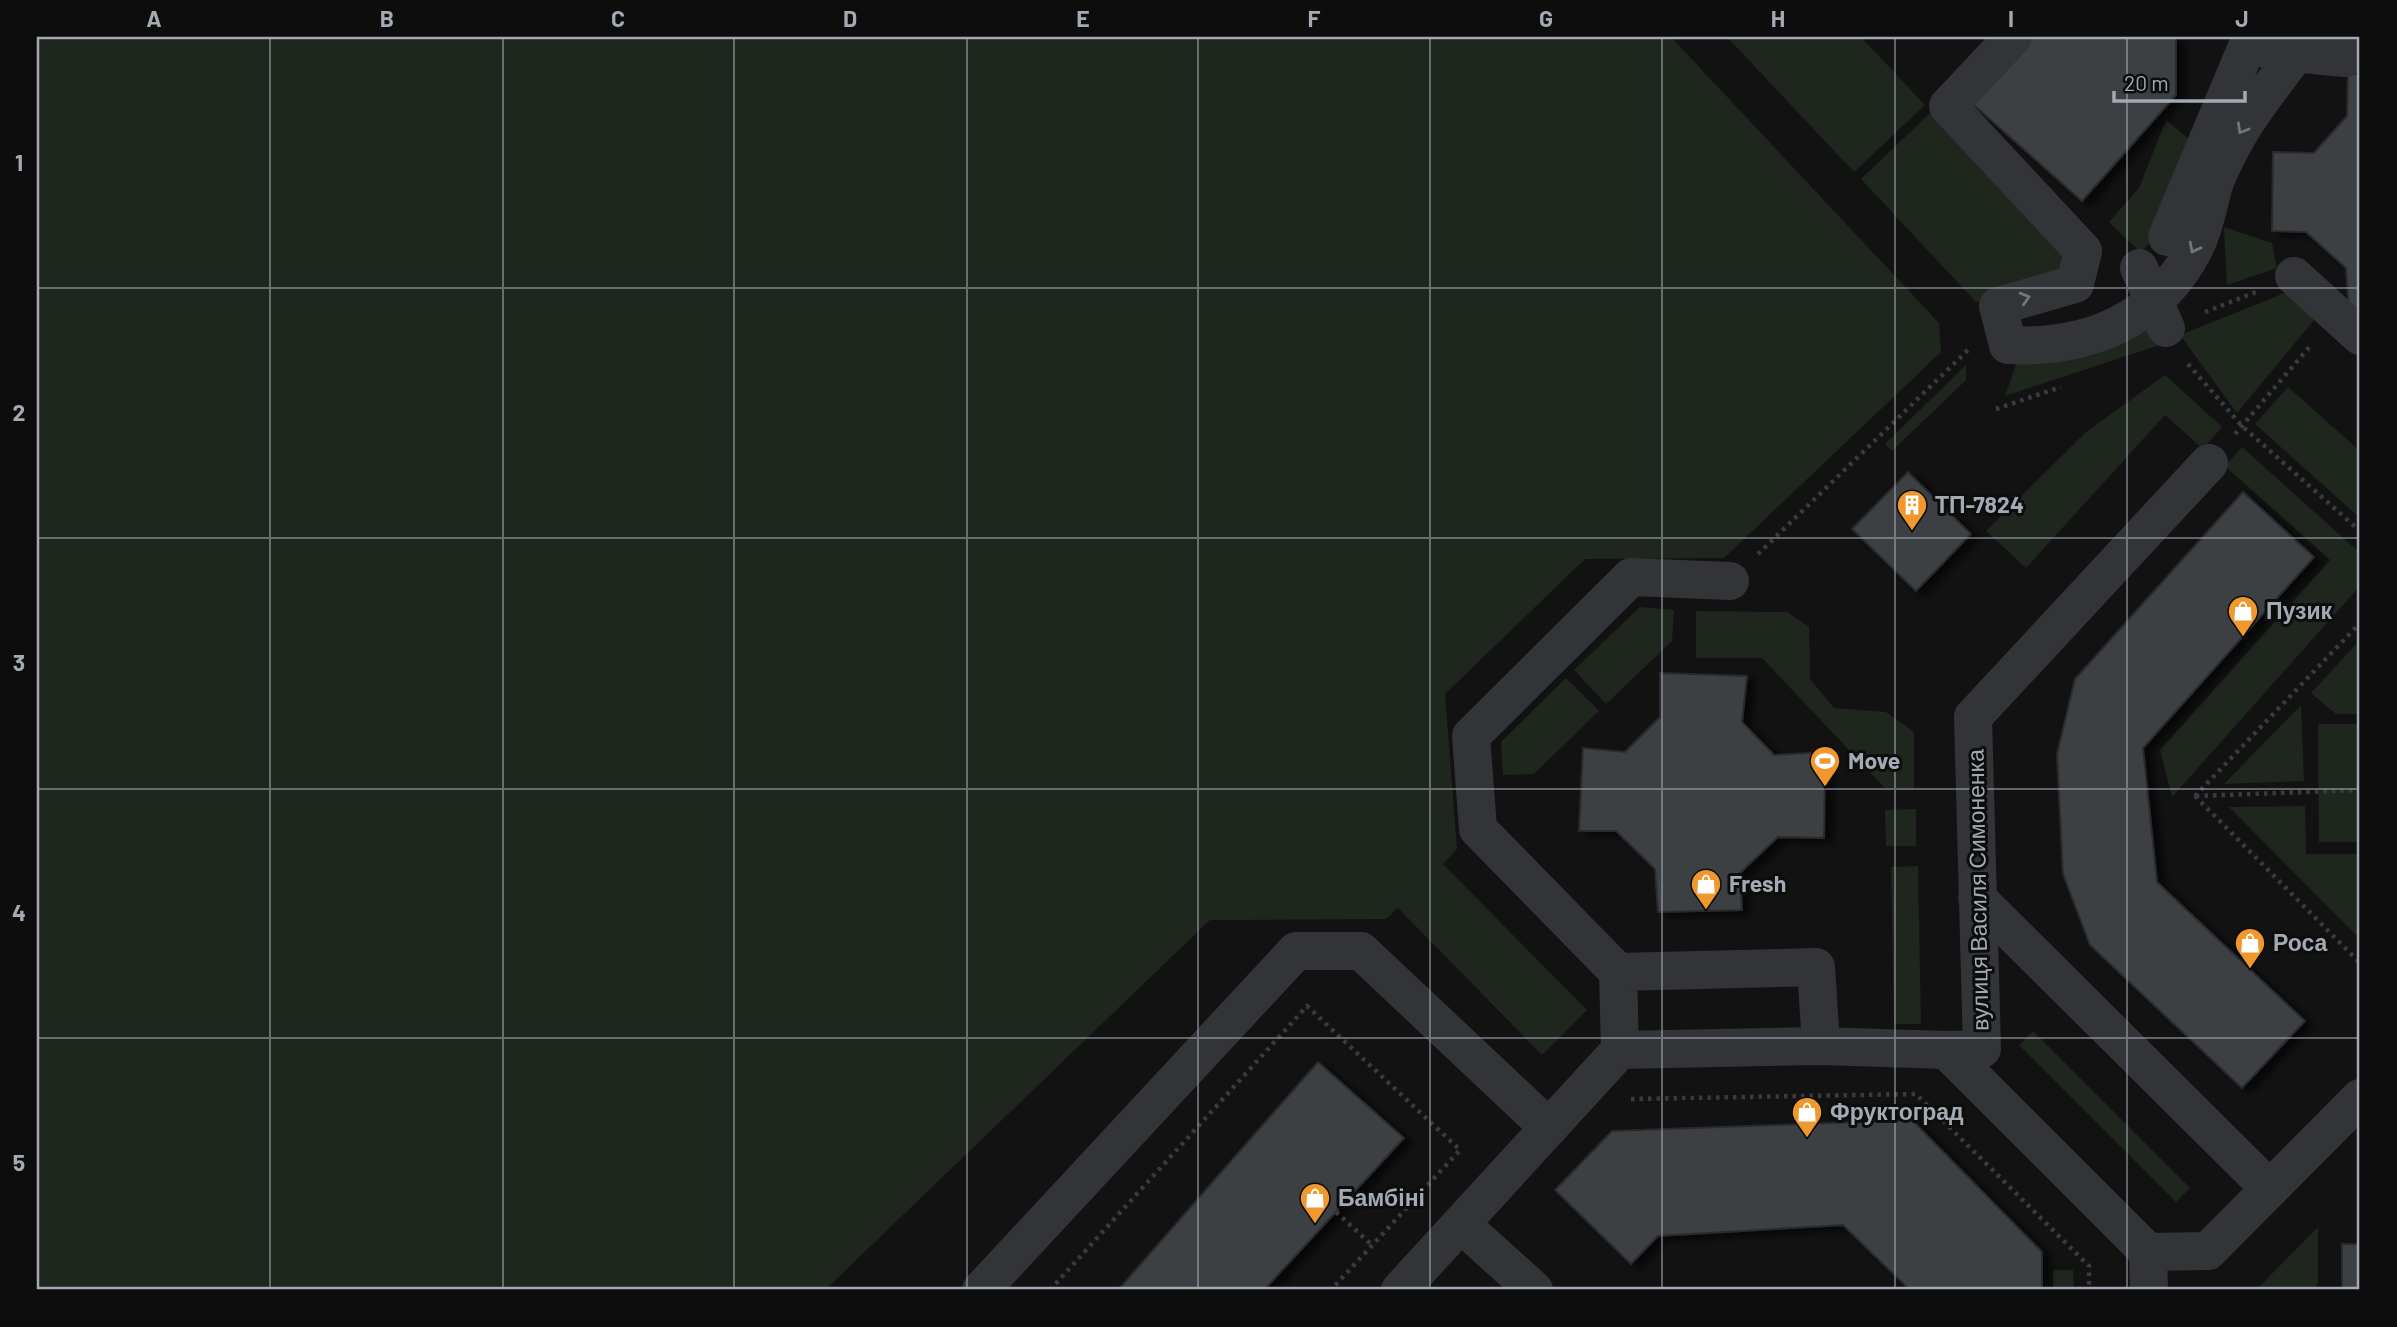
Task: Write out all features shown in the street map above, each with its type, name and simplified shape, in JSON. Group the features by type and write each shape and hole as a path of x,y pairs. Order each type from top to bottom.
{"lane":[{"path":"2013,37 1948,106 2083,251 2075,284 1998,306 2008,345 2050,346 2101,334 2128,319 2177,276 2195,247 2208,216 2215,183 2232,146 2250,115 2296,53"},
{"path":"2167,237 2246,43 2296,53 2352,51"},
{"path":"2294,276 2348,326"},
{"name":"вулиця Василя Симоненка","path":"1946,1050 1982,1049 1973,717 2210,463"},
{"path":"1400,1290 1620,1050 1618,972 1478,829 1471,736 1631,577 1730,581"},
{"path":"1978,898 2270,1189"},
{"path":"981,1290 1296,951 1361,951 1549,1128"},
{"path":"1618,972 1816,967 1821,1046"},
{"path":"1620,1050 1821,1046 1946,1050"},
{"name":"вулиця Василя Симоненка","path":"1946,1050 2148,1252"},
{"path":"2148,1290 2148,1252 2208,1251 2360,1098"},
{"path":"1461,1224 1534,1290"}],"path":[{"path":"2294,276 2153,299 2175,349 2242,426 2360,531"},
{"path":"2242,426 2348,326"},
{"path":"1730,581 1978,341"},
{"path":"2195,796 2360,622"},
{"path":"2195,796 2360,790"},
{"path":"2195,796 2360,963"},
{"path":"1050,1290 1307,1006 1460,1150 1331,1290"},
{"path":"1575,1100 1916,1094 2089,1266 2089,1290"},
{"path":"1336,1212 1372,1245"}],"shaded area":[{"path":"37,37 1671,37 1939,323 1941,352 1724,558 1585,559 1445,694 1457,849 1443,864 1587,1010 1542,1055 1398,908 1386,919 1210,920 825,1290 37,1290"},
{"path":"1727,37 1861,37 1925,105 1854,172"},
{"path":"1930,113 2077,269 1976,302 1861,179"},
{"path":"2166,120 2189,139 2164,224 2141,253 2109,222 2139,188"},
{"path":"2224,227 2272,243 2277,268 2227,285"},
{"path":"2287,292 2315,319 2237,413 2180,335"},
{"path":"2151,316 2166,343 2005,396 2019,356"},
{"path":"1966,365 1966,380 1892,451 1885,444"},
{"path":"2165,375 2222,427 2203,449 2165,415 2026,568 1986,531 2086,432"},
{"path":"2288,387 2360,451 2360,518 2255,424"},
{"path":"2242,447 2360,553 2360,586 2172,797 2160,750 2330,560 2225,466"},
{"path":"1640,607 1674,610 1672,641 1606,704 1574,670"},
{"path":"1696,611 1787,612 1809,627 1810,679 1834,708 1886,712 1914,732 1914,788 1885,788 1762,658 1696,658"},
{"path":"2360,640 2360,714 2336,714 2311,693"},
{"path":"1566,678 1599,711 1534,774 1503,775 1501,742"},
{"path":"2301,705 2304,781 2224,784"},
{"path":"2318,724 2360,724 2360,842 2319,842"},
{"path":"2305,806 2306,854 2360,854 2360,939 2229,807"},
{"path":"1916,809 1916,846 1886,846 1885,810"},
{"path":"1918,866 1921,1024 1894,1024 1891,867"},
{"path":"2033,1031 2190,1188 2176,1202 2019,1045"},
{"path":"2318,1227 2318,1284 2312,1290 2256,1290"},
{"path":"2053,1270 2073,1270 2074,1290 2053,1290"}],"building":[{"path":"2017,37 2176,37 2176,95 2082,201 1965,97"},
{"path":"2348,74 2360,74 2360,313 2349,313 2346,268 2306,232 2272,231 2273,152 2314,153 2347,116"},
{"name":"ТП-7824","path":"1908,472 1971,534 1916,591 1852,529"},
{"path":"2243,492 2314,557 2143,748 2157,882 2305,1021 2242,1088 2090,945 2063,874 2057,754 2075,679"},
{"path":"1660,673 1747,676 1742,722 1774,755 1825,752 1824,838 1778,837 1740,873 1742,910 1658,912 1655,869 1616,831 1579,831 1583,748 1625,752 1660,717"},
{"path":"1318,1062 1404,1138 1264,1290 1118,1290"},
{"path":"1912,1120 2042,1252 2042,1290 1910,1290 1843,1225 1658,1236 1631,1264 1555,1190 1612,1131"},
{"path":"2342,1244 2360,1244 2360,1290 2340,1290"}],"place":[{"name":"ТП-7824","path":"1912,532"},
{"name":"Пузик","path":"2243,638"},
{"name":"Move","path":"1825,788"},
{"name":"Fresh","path":"1706,911"},
{"name":"Роса","path":"2250,970"},
{"name":"Фруктоград","path":"1807,1139"},
{"name":"Бамбіні","path":"1315,1225"}]}
